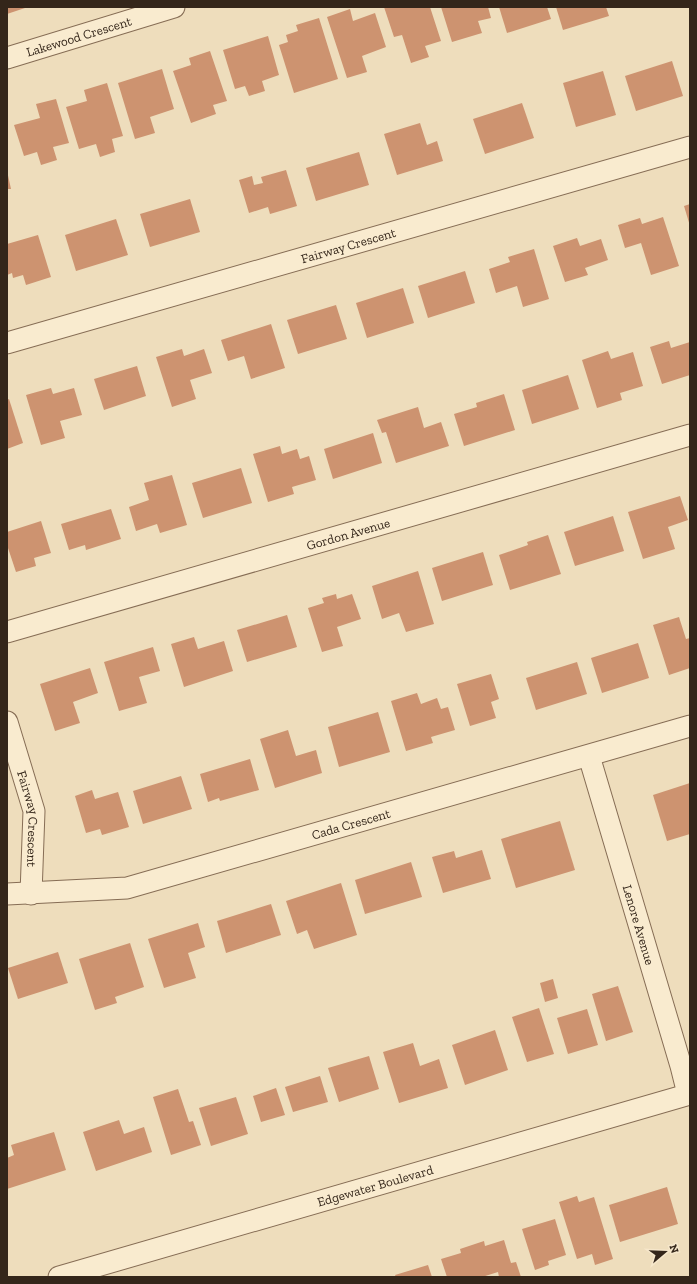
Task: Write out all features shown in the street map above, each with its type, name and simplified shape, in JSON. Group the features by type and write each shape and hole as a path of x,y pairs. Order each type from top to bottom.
{"street":[{"name":"Lakewood Crescent","path":"7,58 174,7"},
{"name":"Fairway Crescent","path":"7,343 690,147"},
{"name":"Gordon Avenue","path":"7,632 690,435"},
{"name":"Fairway Crescent","path":"7,722 34,810 31,894"},
{"name":"Cada Crescent","path":"7,894 127,888 690,726"},
{"name":"Lenore Avenue","path":"589,756 689,1094"},
{"name":"Edgewater Boulevard","path":"59,1277 689,1094"}],"building":[{"path":"7,7 28,7 7,14"},
{"path":"384,7 430,7 441,41 425,46 429,57 411,63 402,35 394,37"},
{"path":"441,7 488,7 491,18 478,21 482,33 452,42"},
{"path":"499,7 547,7 551,19 507,33"},
{"path":"556,7 606,7 609,16 563,30"},
{"path":"350,9 353,21 375,13 386,47 362,56 367,72 347,78 327,17"},
{"path":"319,18 338,79 294,93 279,45 288,42 286,35 298,31 296,25"},
{"path":"268,36 279,75 262,81 265,91 249,96 245,86 235,89 223,50"},
{"path":"210,51 227,101 213,105 216,114 191,123 173,71 191,65 189,58"},
{"path":"672,61 683,96 636,111 625,76"},
{"path":"162,69 174,109 150,117 155,133 135,139 118,83"},
{"path":"603,71 616,115 576,127 563,83"},
{"path":"107,83 123,136 112,139 115,152 100,157 96,144 79,149 66,107 87,101 84,90"},
{"path":"56,99 69,143 53,147 57,160 41,165 37,152 24,156 14,125 40,118 36,104"},
{"path":"522,103 534,138 485,154 473,119"},
{"path":"420,123 427,145 437,141 443,161 397,175 384,134"},
{"path":"359,152 369,185 316,201 306,168"},
{"path":"286,170 297,206 270,214 268,207 249,213 239,180 252,176 254,185 263,183 261,177"},
{"path":"7,171 11,189 7,189"},
{"path":"190,199 200,232 150,247 140,214"},
{"path":"690,204 690,226 684,206"},
{"path":"663,217 679,266 651,275 641,243 625,248 618,225 640,218 642,224"},
{"path":"116,219 128,255 76,271 65,235"},
{"path":"38,235 51,277 26,285 23,275 13,278 12,273 7,275 7,244"},
{"path":"577,238 580,246 601,239 608,260 585,268 588,275 565,282 553,246"},
{"path":"534,249 549,299 523,307 517,286 496,293 489,269 510,262 508,257"},
{"path":"465,271 475,303 428,318 418,286"},
{"path":"403,288 414,323 367,338 356,303"},
{"path":"336,305 347,339 298,354 287,320"},
{"path":"271,324 285,368 251,379 244,356 228,361 221,340"},
{"path":"669,341 671,348 690,342 690,375 662,384 650,347"},
{"path":"182,349 184,356 204,349 212,373 190,380 196,399 172,407 156,357"},
{"path":"608,351 611,359 633,352 643,386 620,393 622,400 597,408 582,360"},
{"path":"137,366 146,396 104,410 94,379"},
{"path":"568,375 579,409 532,424 522,390"},
{"path":"51,388 53,394 74,388 82,415 60,421 65,438 41,445 26,395"},
{"path":"504,394 515,430 464,446 454,414 477,407 476,403"},
{"path":"9,399 23,443 7,449 7,400"},
{"path":"418,407 424,428 441,422 449,446 396,463 386,432 382,433 377,420"},
{"path":"373,433 382,463 333,479 324,449"},
{"path":"280,446 282,454 297,449 300,459 309,456 316,480 292,487 294,494 268,502 253,454"},
{"path":"241,468 252,503 203,518 192,483"},
{"path":"172,475 187,525 160,533 157,524 136,531 129,507 149,500 144,483"},
{"path":"680,496 688,520 668,527 675,549 643,559 628,512"},
{"path":"111,509 121,539 86,550 85,545 69,550 61,524"},
{"path":"613,516 624,551 575,566 564,532"},
{"path":"41,521 51,553 34,558 36,566 16,572 7,545 7,532"},
{"path":"548,535 561,574 510,590 499,555 528,545 527,542"},
{"path":"483,552 493,585 442,601 432,568"},
{"path":"418,571 434,624 406,632 399,613 382,619 372,586"},
{"path":"336,594 337,599 352,594 361,619 337,627 343,646 322,652 308,608 324,603 322,598"},
{"path":"287,615 297,647 247,662 237,630"},
{"path":"679,617 686,639 690,638 690,668 669,675 653,625"},
{"path":"194,637 198,649 224,641 233,671 184,687 171,644"},
{"path":"638,643 649,678 602,693 591,658"},
{"path":"153,647 160,671 139,677 147,703 119,711 104,662"},
{"path":"577,662 587,694 536,710 526,678"},
{"path":"90,668 98,693 73,702 80,723 55,731 40,684"},
{"path":"491,674 499,699 491,702 496,718 470,726 457,684"},
{"path":"417,693 421,704 437,698 441,709 448,707 455,730 431,737 433,743 406,751 391,701"},
{"path":"378,712 390,752 339,767 328,727"},
{"path":"288,730 296,756 316,750 322,773 275,788 260,739"},
{"path":"250,759 259,790 220,801 219,798 208,802 200,774"},
{"path":"181,776 192,809 143,824 133,791"},
{"path":"690,783 690,834 667,841 653,795"},
{"path":"92,790 95,799 118,792 129,827 102,835 100,829 86,833 75,796"},
{"path":"560,821 575,870 516,888 501,839"},
{"path":"482,850 491,879 443,893 432,857 454,851 456,858"},
{"path":"411,862 422,897 365,914 355,880"},
{"path":"341,883 357,935 314,949 307,930 297,934 286,901"},
{"path":"271,904 281,935 226,953 217,921"},
{"path":"198,923 205,947 188,953 196,978 164,988 148,939"},
{"path":"130,943 144,987 115,997 117,1003 95,1010 79,959"},
{"path":"58,952 68,983 18,999 8,968"},
{"path":"553,979 558,998 545,1002 540,983"},
{"path":"618,986 633,1032 606,1041 592,994"},
{"path":"539,1008 554,1054 527,1062 512,1017"},
{"path":"587,1009 598,1045 568,1054 557,1018"},
{"path":"495,1030 508,1070 465,1085 452,1045"},
{"path":"413,1043 420,1066 439,1059 448,1088 399,1103 383,1052"},
{"path":"369,1056 379,1089 339,1102 328,1068"},
{"path":"320,1076 328,1102 293,1112 285,1087"},
{"path":"276,1088 285,1115 261,1122 253,1096"},
{"path":"178,1089 189,1122 193,1121 201,1145 171,1155 153,1097"},
{"path":"236,1097 248,1134 211,1146 199,1108"},
{"path":"119,1120 124,1134 144,1127 152,1152 96,1171 83,1132"},
{"path":"54,1132 66,1170 7,1189 7,1158 14,1155 11,1145"},
{"path":"667,1187 678,1224 620,1242 609,1205"},
{"path":"577,1196 579,1202 594,1197 613,1259 595,1265 592,1254 577,1259 559,1202"},
{"path":"555,1219 566,1255 548,1261 549,1265 535,1270 522,1229"},
{"path":"504,1240 511,1263 516,1262 521,1277 499,1277 498,1272 482,1277 447,1277 441,1259 461,1253 460,1249 484,1241 485,1246"},
{"path":"428,1265 432,1277 396,1277 395,1275"}]}
